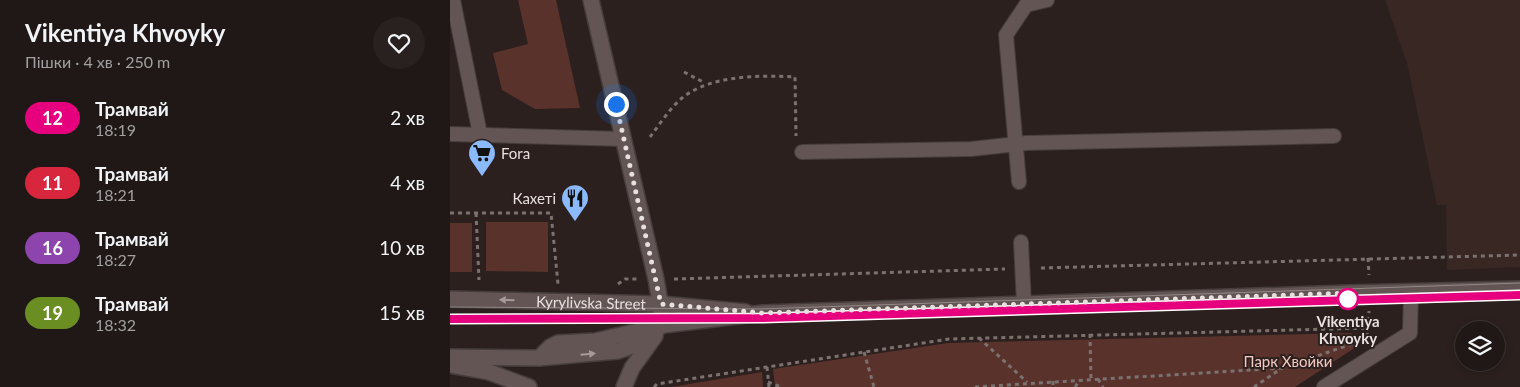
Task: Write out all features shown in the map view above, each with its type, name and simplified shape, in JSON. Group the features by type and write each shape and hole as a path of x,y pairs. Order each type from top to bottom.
{"main road":[{"path":"591,0 656,279 664,325 632,368 624,387"},
{"name":"Kyrylivska Street","path":"450,357 539,358 550,347 558,343 594,341 664,325 763,313 1520,289"},
{"name":"Kyrylivska Street","path":"450,299 661,304 763,313"},
{"path":"450,365 489,372 529,387"}],"lane":[{"path":"454,0 480,134"},
{"path":"1019,182 1006,34 1026,6 1047,0"},
{"path":"450,134 624,139"},
{"path":"802,152 971,149 1016,144 1334,136"},
{"path":"1021,242 1024,304"},
{"path":"1324,387 1410,333 1411,292"}],"path":[{"path":"684,72 706,84"},
{"path":"650,137 682,98 706,84 769,75 795,77 794,134 800,143 829,152"},
{"path":"450,213 551,213 558,285"},
{"path":"476,214 480,284"},
{"path":"625,279 1520,255"},
{"path":"654,387 657,384 712,374 949,338 1368,328 1368,337 1357,343 1282,368 975,387"},
{"path":"1090,334 1091,380"},
{"path":"979,338 1027,385"},
{"path":"864,352 874,387"},
{"path":"768,367 769,385 781,387"},
{"path":"1254,387 1282,368"},
{"path":"1098,379 1103,387"},
{"path":"1075,387 1080,380"},
{"path":"1052,381 1053,387"}],"shaded area":[{"path":"1385,0 1520,0 1520,267 1447,270 1446,205 1437,205 1407,63"}],"green space":[{"path":"518,0 556,0 580,108 535,109 502,90 493,53 528,44"},
{"path":"486,222 548,222 548,272 486,271"},
{"path":"450,223 472,223 472,272 450,272"},
{"name":"Парк Хвойки","path":"1351,333 1357,343 1353,349 1295,387 775,387 773,369 948,343"},
{"path":"762,372 763,387 671,387"}],"tram line":[{"path":"450,307 760,309 1520,283"},
{"path":"450,319 763,318 1520,295"},
{"name":"12","path":"450,319 618,320 763,318 1520,295"}],"place":[{"name":"Fora","path":"482,177"},
{"name":"Кахеті","path":"575,222"},
{"name":"Vikentiya Khvoyky","path":"1348,299"}],"route":[{"path":"616,104 661,304 763,313 1349,293 1348,299"}]}
